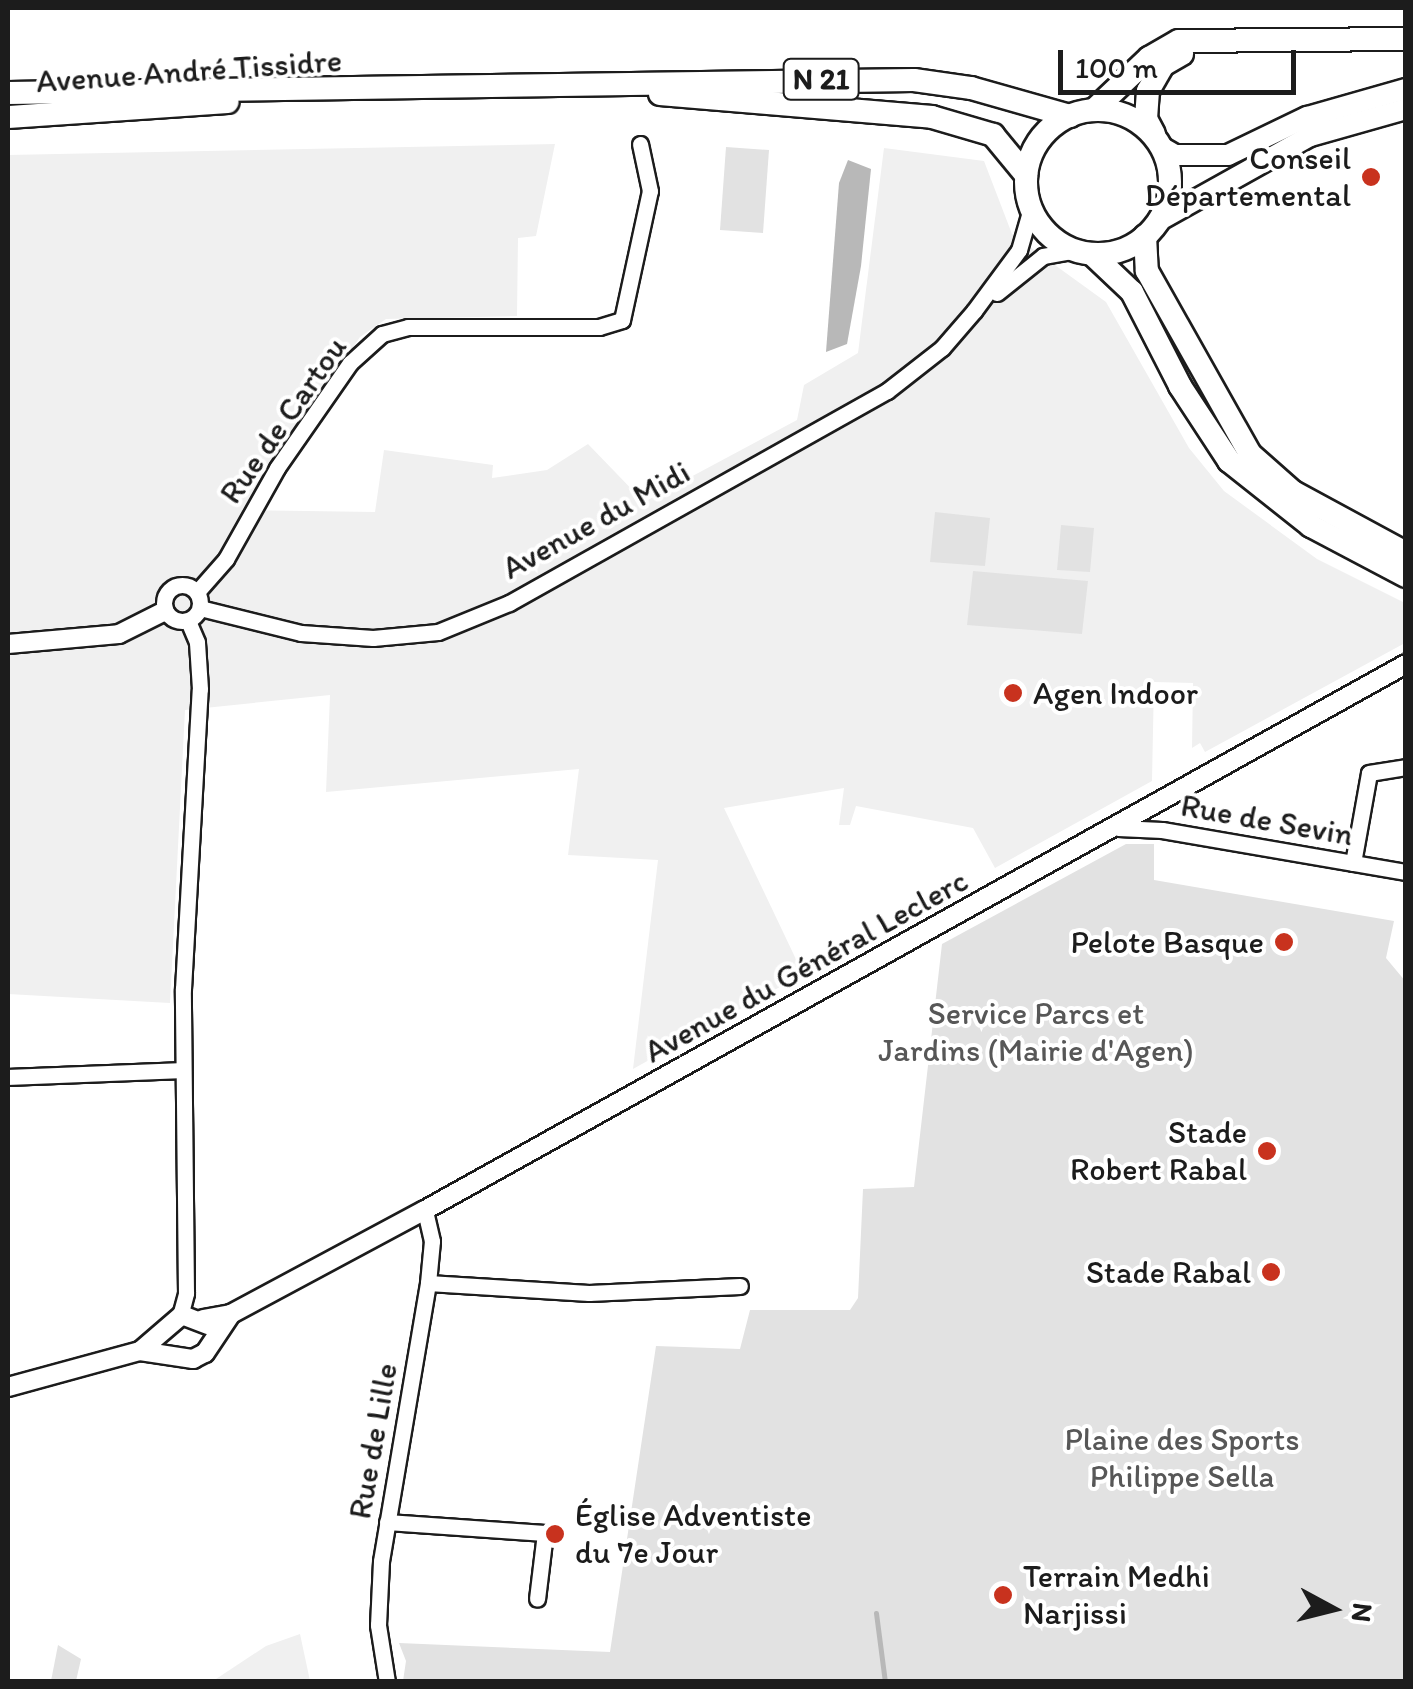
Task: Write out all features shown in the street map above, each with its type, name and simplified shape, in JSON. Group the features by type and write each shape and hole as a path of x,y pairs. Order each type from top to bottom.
{"main road":[{"path":"1094,110 1148,58 1180,41 1406,38"},
{"path":"1266,42 1197,50 1162,64 1146,102 1170,184 1152,228 1148,271 1250,454 1293,492 1406,553"},
{"name":"Avenue André Tissidre","path":"8,93 567,87 710,79 914,80 971,88 1070,116"},
{"name":"Avenue André Tissidre","path":"567,87 910,113 993,135 1026,175"},
{"name":"Avenue André Tissidre","path":"8,117 375,89"},
{"path":"1406,90 1307,116 1228,155 1175,155 1137,122 1094,110 1070,116 1040,142 1026,175 1030,212 1044,232 1084,252 1132,292 1180,386 1229,461 1311,526 1406,576"},
{"path":"1084,252 1122,250 1152,228 1310,136 1406,109"}],"street":[{"name":"Rue de Cartou","path":"198,600 226,560 277,468 350,363 382,334 408,327 598,327 622,320 650,191 640,144"},
{"name":"Avenue du Midi","path":"198,600 301,633 404,638 459,626 879,396 942,348 974,311 1019,250 1030,212"},
{"name":"Avenue du Midi","path":"974,311 1043,256 1084,252"},
{"path":"8,644 118,634 165,611 172,588 198,600 188,621"},
{"path":"165,611 188,621 198,642 200,689 183,1070 186,1293 174,1321 174,1354"},
{"name":"Avenue du Général Leclerc","path":"174,1321 231,1314 1118,828 1406,664"},
{"path":"1353,863 1369,773 1406,767"},
{"name":"Rue de Sevin","path":"1118,828 1162,830 1406,872"},
{"path":"8,1077 183,1070"},
{"name":"Rue de Lille","path":"387,1682 378,1624 387,1522 428,1282 432,1241 425,1210"},
{"path":"428,1282 608,1293 740,1286"},
{"path":"8,1387 140,1351 200,1357 211,1339 186,1293"},
{"name":"Avenue du Général Leclerc","path":"211,1339 231,1314"},
{"path":"140,1351 174,1321"},
{"path":"387,1522 545,1533 538,1599"}],"shaded area":[{"path":"555,144 536,236 518,238 517,316 386,319 360,337 242,510 375,512 384,450 493,465 492,478 547,470 588,444 644,502 797,420 804,385 858,353 884,148 984,161 1012,234 1106,302 1189,448 1224,491 1317,559 1405,603 1405,643 1205,752 1200,743 1192,748 1193,683 1154,682 1152,781 995,868 973,828 856,806 850,825 839,825 844,788 724,808 803,974 633,1069 658,860 568,855 579,769 326,792 330,695 185,710 170,1003 8,994 8,155"},
{"path":"848,160 871,169 861,266 847,344 826,352 839,183"},
{"path":"300,1634 310,1681 213,1681 266,1646"}],"green space":[{"path":"726,147 769,150 763,233 720,230"},
{"path":"935,512 990,518 985,566 930,562"},
{"path":"1061,525 1094,528 1090,572 1057,570"},
{"path":"973,571 1088,581 1082,634 967,625"},
{"name":"Plaine des Sports Philippe Sella","path":"1126,844 1154,844 1154,880 1394,921 1386,958 1406,982 1405,1681 403,1681 406,1661 399,1643 610,1652 656,1346 740,1349 750,1310 850,1310 858,1298 863,1189 914,1187 942,944"},
{"path":"58,1645 81,1659 76,1681 51,1681"}],"waterway":[{"path":"876,1613 885,1682"}],"place":[{"name":"Conseil Départemental","path":"1371,177"},
{"name":"Agen Indoor","path":"1013,693"},
{"name":"Pelote Basque","path":"1284,942"},
{"name":"Stade Robert Rabal","path":"1267,1151"},
{"name":"Stade Rabal","path":"1271,1272"},
{"name":"Église Adventiste du 7e Jour","path":"555,1534"},
{"name":"Terrain Medhi Narjissi","path":"1003,1595"}],"park label":[{"name":"Service Parcs et Jardins (Mairie d'Agen)","path":"1036,1032"}]}
